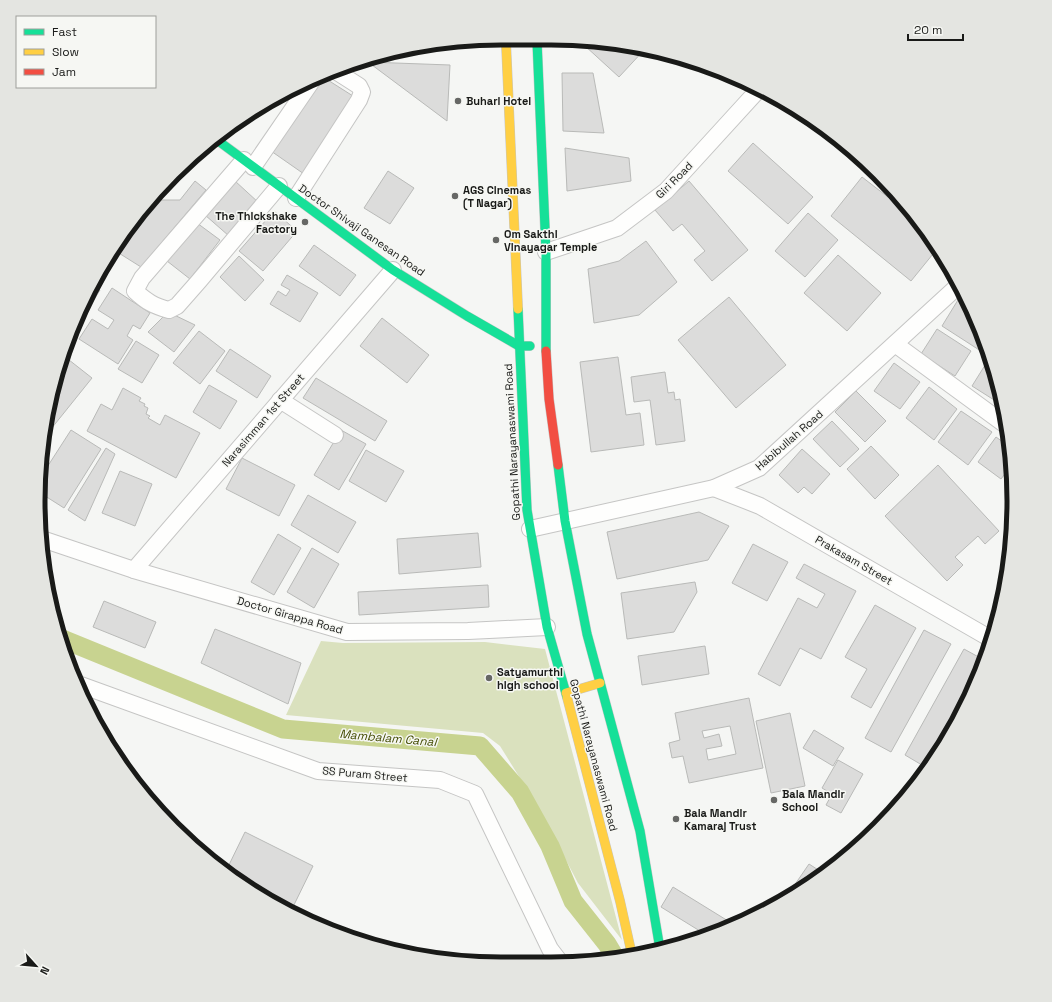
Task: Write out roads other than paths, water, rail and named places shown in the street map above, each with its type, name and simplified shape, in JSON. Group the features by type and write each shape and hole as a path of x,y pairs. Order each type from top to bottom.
{"main road":[{"name":"Gopathi Narayanaswami Road","path":"506,45 527,510 547,627 566,693 620,901 631,950"},
{"path":"537,45 546,252 546,346 549,399 565,521 587,634 640,831 659,943"},
{"name":"Doctor Shivaji Ganesan Road","path":"220,142 393,270 519,346"},
{"path":"519,346 546,346"},
{"path":"566,693 600,684"}],"street":[{"path":"296,198 362,92 359,86 341,74"},
{"path":"279,186 177,306 169,310 158,307 146,301 135,291 142,278 249,164 306,89"},
{"name":"Giri Road","path":"546,252 617,228 666,191 755,93"},
{"name":"Narasimman 1st Street","path":"134,570 393,270"},
{"name":"Habibullah Road","path":"530,529 714,488 759,468 955,289"},
{"path":"895,344 999,420"},
{"path":"280,400 335,435"},
{"name":"Prakasam Street","path":"714,488 760,506 986,636"},
{"name":"Doctor Girappa Road","path":"47,541 134,570 347,632 468,631 547,627"},
{"name":"SS Puram Street","path":"85,686 318,771 440,780 475,794 550,949 556,957"}],"waterway":[{"name":"Mambalam Canal","path":"67,641 283,729 480,746 520,792 550,846 573,901 612,953"}],"place":[{"name":"Buhari Hotel","path":"458,101"},
{"name":"AGS Cinemas (T Nagar)","path":"455,196"},
{"name":"The Thickshake Factory","path":"305,222"},
{"name":"Om Sakthi Vinayagar Temple","path":"496,240"},
{"name":"Satyamurthi high school","path":"489,678"},
{"name":"Bala Mandir School","path":"774,800"},
{"name":"Bala Mandir Kamaraj Trust","path":"676,819"}]}
